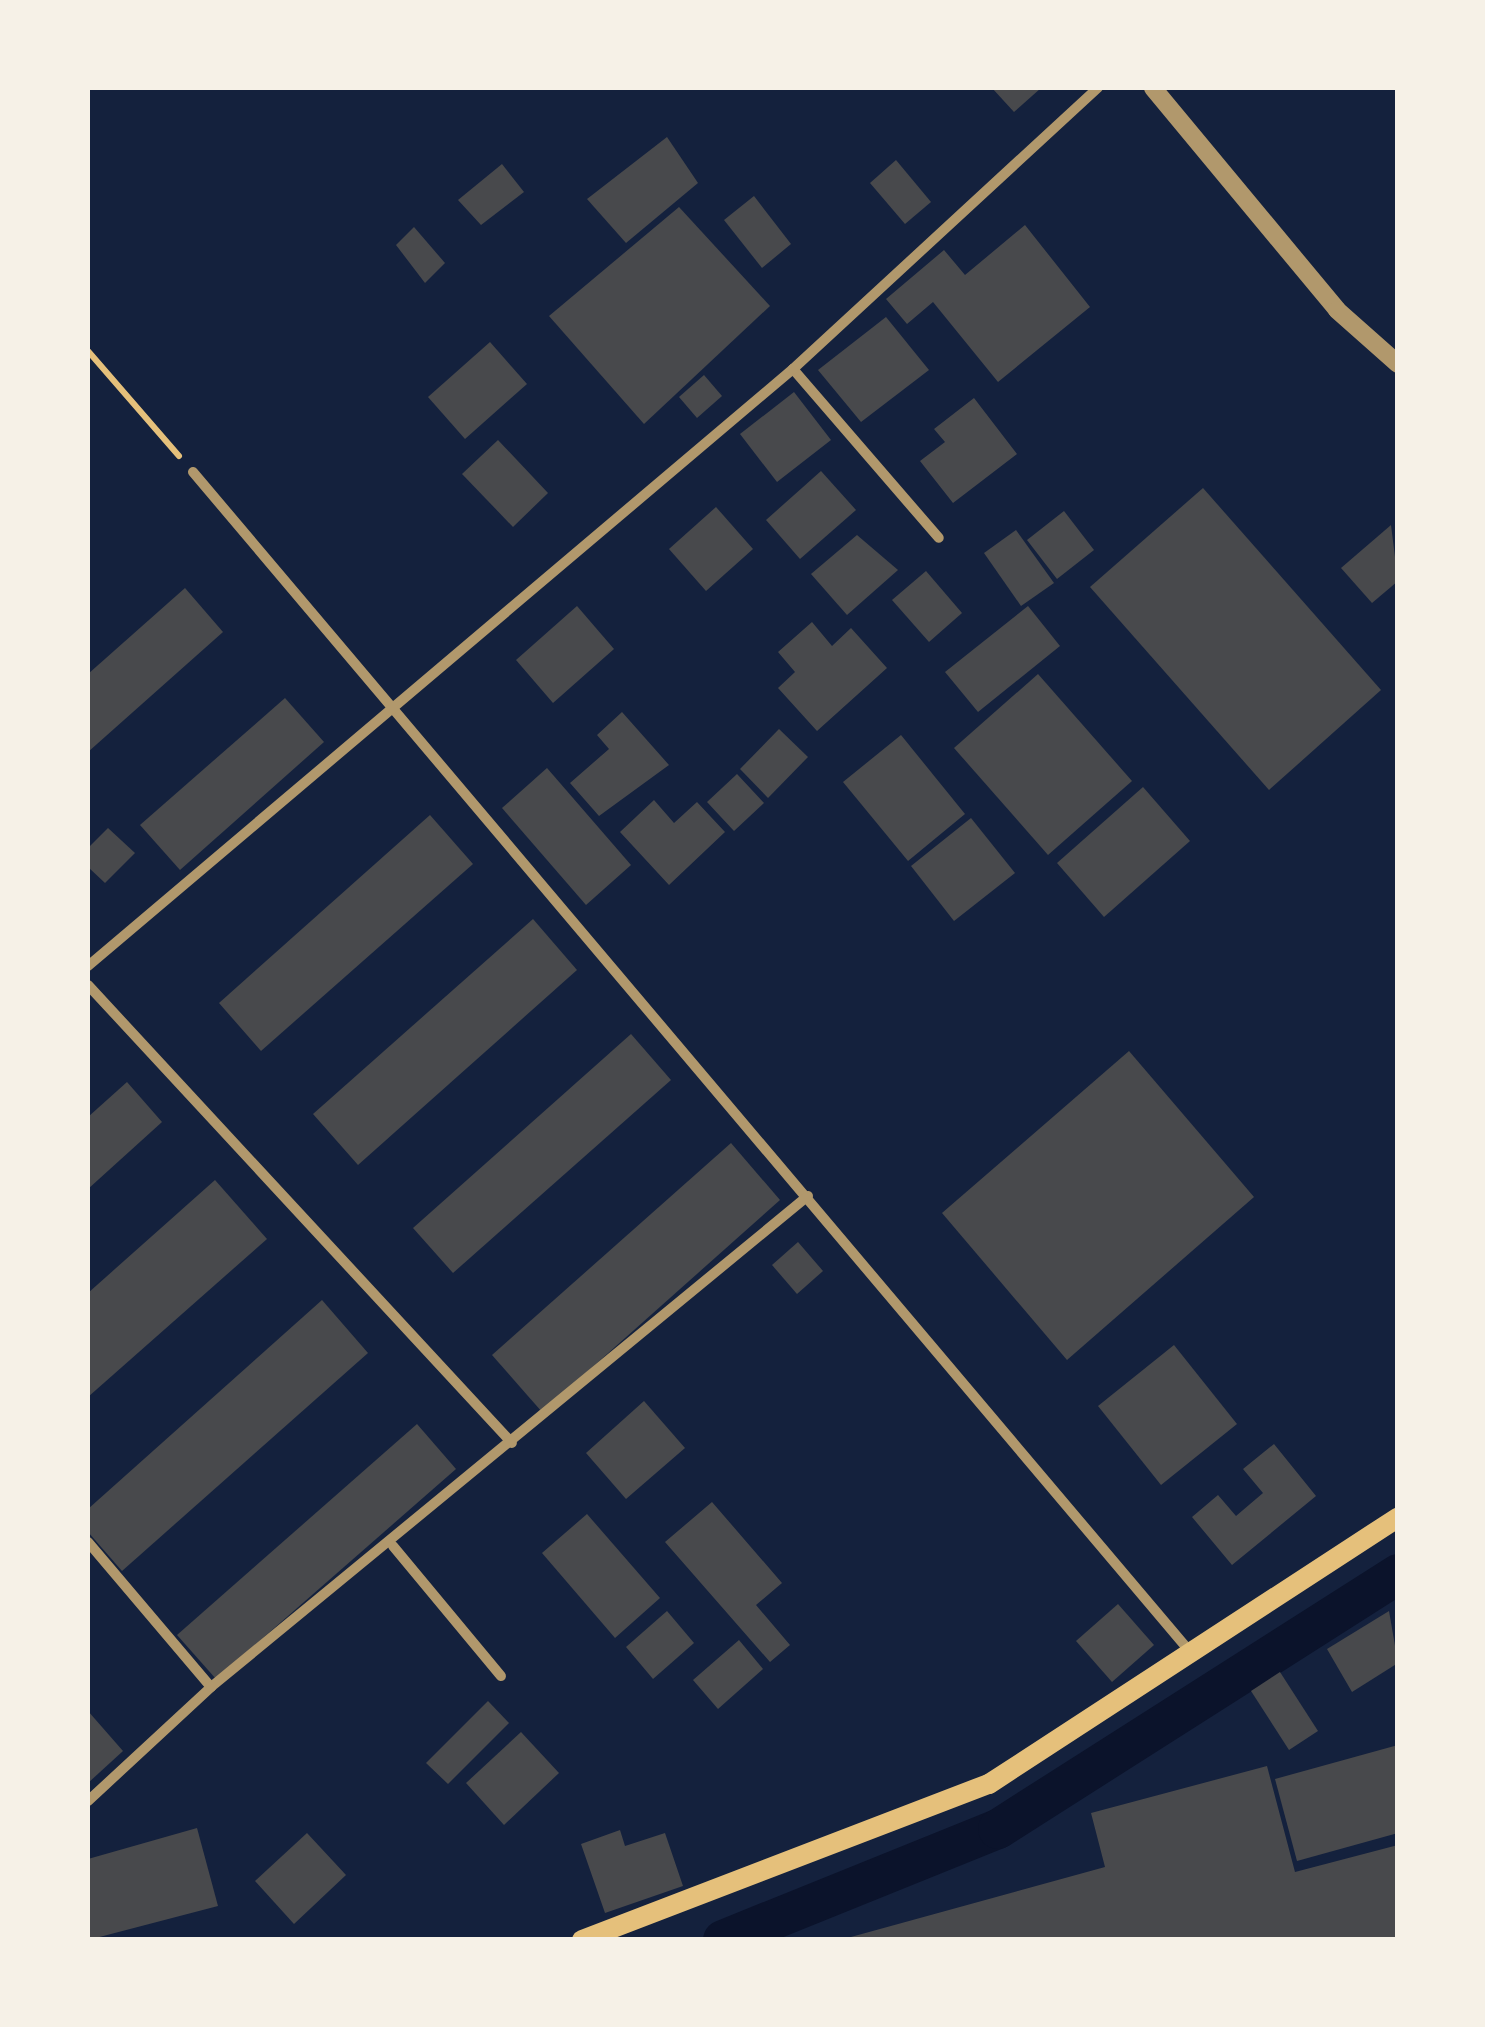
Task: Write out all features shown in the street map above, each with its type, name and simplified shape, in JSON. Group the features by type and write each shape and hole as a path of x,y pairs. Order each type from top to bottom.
{"main road":[{"path":"582,1940 989,1784 1195,1657 1398,1516"}],"street":[{"path":"88,946 92,961 394,708 793,369 1098,88"},
{"path":"1153,88 1337,310 1398,364"},
{"path":"793,369 940,538"},
{"path":"193,472 1195,1657"},
{"path":"88,986 512,1443"},
{"path":"88,1801 211,1687 392,1546 808,1196"},
{"path":"88,1542 211,1687"},
{"path":"392,1546 502,1676"}],"path":[{"path":"88,351 193,472"}],"building":[{"path":"992,88 1041,88 1014,112"},
{"path":"667,137 698,183 626,243 587,199"},
{"path":"896,160 931,202 905,224 870,183"},
{"path":"502,164 524,192 481,225 458,200"},
{"path":"754,196 791,244 762,268 724,220"},
{"path":"679,207 770,306 644,424 549,316"},
{"path":"1025,225 1090,307 998,382 933,302 907,324 886,299 944,250 965,275"},
{"path":"414,227 445,263 425,283 396,245"},
{"path":"886,317 929,370 861,422 818,370"},
{"path":"490,342 527,384 465,439 428,397"},
{"path":"704,375 722,396 697,418 679,397"},
{"path":"794,392 831,440 777,482 740,434"},
{"path":"974,398 1017,454 953,503 920,461 945,442 934,429"},
{"path":"498,440 548,493 513,527 462,474"},
{"path":"821,471 856,510 800,559 766,520"},
{"path":"1203,488 1381,690 1269,790 1090,587"},
{"path":"716,507 753,549 706,591 669,549"},
{"path":"1064,511 1094,550 1057,579 1027,540"},
{"path":"1391,525 1398,581 1372,603 1341,568"},
{"path":"1016,530 1054,583 1021,606 984,553"},
{"path":"857,535 898,570 847,615 811,574"},
{"path":"926,571 962,613 929,642 892,600"},
{"path":"185,588 223,632 88,752 88,674"},
{"path":"577,606 614,649 553,703 516,660"},
{"path":"1028,606 1060,646 978,712 945,672"},
{"path":"812,622 832,646 851,628 887,668 817,731 778,688 795,672 778,652"},
{"path":"1038,674 1132,781 1048,855 954,748"},
{"path":"285,698 324,742 180,870 140,825"},
{"path":"622,712 669,765 599,816 570,783 609,749 597,735"},
{"path":"779,729 808,757 768,798 740,769"},
{"path":"901,735 965,814 908,861 843,782"},
{"path":"547,768 631,865 586,905 502,808"},
{"path":"737,774 764,803 734,831 707,802"},
{"path":"1143,787 1190,841 1104,917 1057,863"},
{"path":"654,800 674,823 697,802 725,832 669,885 620,832"},
{"path":"430,815 473,864 261,1051 219,1003"},
{"path":"971,818 1015,873 954,921 911,866"},
{"path":"108,828 135,853 105,883 88,867 88,848"},
{"path":"533,919 577,970 358,1165 313,1114"},
{"path":"631,1034 671,1080 453,1273 413,1228"},
{"path":"1129,1051 1254,1197 1067,1360 942,1213"},
{"path":"127,1082 162,1122 88,1189 88,1117"},
{"path":"731,1143 780,1200 542,1412 492,1355"},
{"path":"215,1180 267,1239 88,1397 88,1293"},
{"path":"798,1242 823,1271 797,1294 772,1265"},
{"path":"322,1300 368,1353 122,1571 88,1532 88,1509"},
{"path":"1174,1345 1237,1424 1161,1485 1098,1406"},
{"path":"644,1401 685,1448 626,1499 586,1453"},
{"path":"417,1424 456,1469 216,1679 177,1635"},
{"path":"1274,1444 1316,1496 1232,1565 1192,1517 1218,1495 1236,1516 1263,1493 1243,1469"},
{"path":"712,1502 782,1583 756,1605 790,1645 770,1662 665,1542"},
{"path":"587,1514 660,1598 615,1638 542,1553"},
{"path":"1118,1604 1154,1645 1112,1682 1076,1641"},
{"path":"667,1611 694,1643 653,1679 626,1647"},
{"path":"1389,1611 1398,1663 1352,1692 1327,1649"},
{"path":"739,1640 763,1669 718,1709 693,1680"},
{"path":"1280,1672 1318,1731 1289,1750 1251,1691"},
{"path":"488,1701 509,1723 448,1784 426,1763"},
{"path":"88,1711 123,1751 88,1783"},
{"path":"521,1732 559,1773 504,1825 466,1783"},
{"path":"1398,1745 1398,1833 1297,1861 1275,1779"},
{"path":"1267,1766 1295,1872 1398,1845 1398,1940 840,1940 1105,1867 1091,1813"},
{"path":"197,1828 218,1906 88,1940 88,1859"},
{"path":"620,1830 625,1846 665,1833 683,1886 605,1913 581,1844"},
{"path":"307,1833 346,1875 294,1924 255,1881"}],"waterway":[{"path":"723,1940 998,1829 1398,1574"}]}
